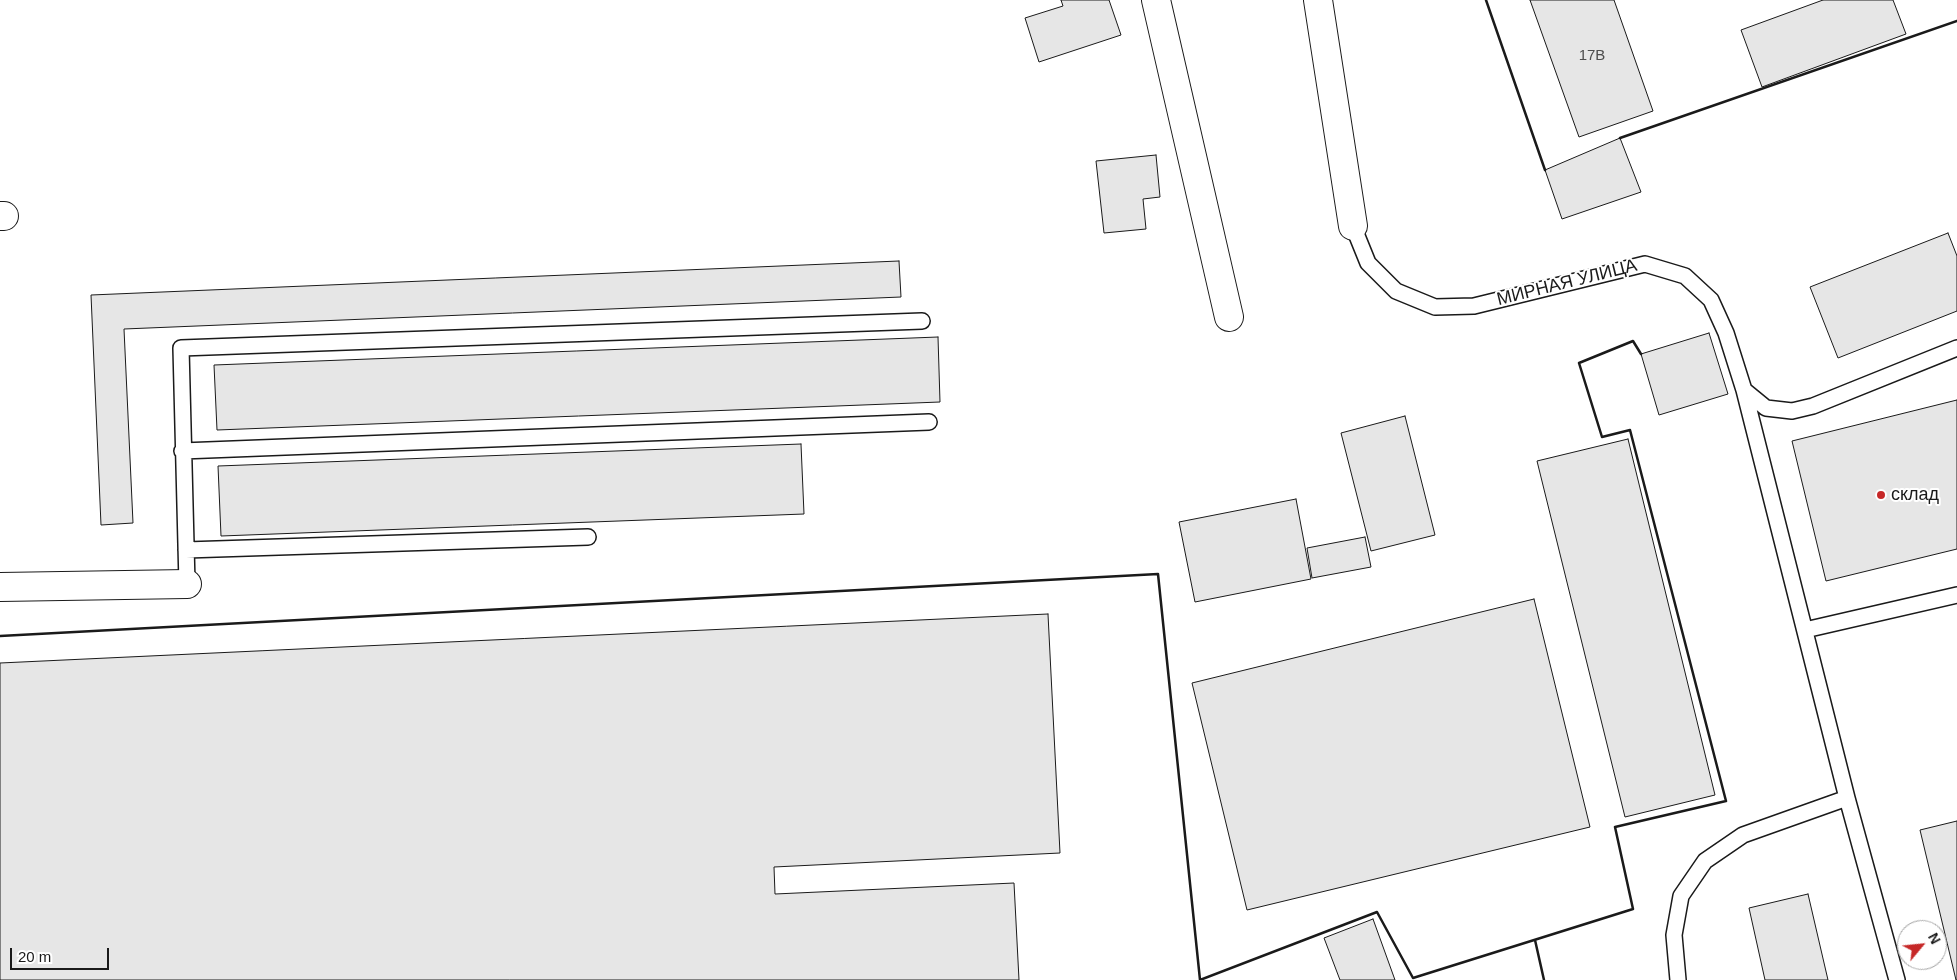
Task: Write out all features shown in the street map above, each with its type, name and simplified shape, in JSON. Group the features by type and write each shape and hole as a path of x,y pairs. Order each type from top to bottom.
{"street":[{"path":"1156,0 1229,317"},
{"name":"МИРНАЯ УЛИЦА","path":"1318,0 1353,226"},
{"path":"0,587 187,584"}],"lane":[{"name":"МИРНАЯ УЛИЦА","path":"1353,226 1368,263 1396,291 1435,307 1474,306 1645,264 1685,276 1710,300 1726,333 1744,390 1847,798 1897,980"},
{"path":"187,584 182,451 181,348 922,321"},
{"path":"1744,390 1766,408 1792,411 1813,406 1957,348"},
{"path":"182,451 929,422"},
{"path":"186,550 588,537"},
{"path":"1805,630 1957,595"},
{"path":"1678,980 1674,935 1681,896 1704,861 1743,835 1847,798"}],"building":[{"path":"1061,0 1109,0 1121,35 1039,62 1025,18 1063,6"},
{"path":"1530,0 1614,0 1653,111 1579,137"},
{"path":"1823,0 1893,0 1906,34 1762,87 1741,30"},
{"path":"1620,138 1641,192 1562,219 1545,170"},
{"path":"1156,155 1160,197 1143,199 1146,229 1104,233 1096,161"},
{"path":"1948,233 1957,256 1957,311 1838,358 1810,287"},
{"path":"899,261 901,297 124,329 133,523 101,525 91,295"},
{"path":"1709,333 1728,394 1659,415 1641,354"},
{"path":"938,337 940,402 217,430 214,365"},
{"name":"склад","path":"1957,400 1957,549 1826,581 1792,441"},
{"path":"1405,416 1435,535 1371,551 1341,433"},
{"path":"1628,439 1715,795 1625,817 1537,461"},
{"path":"801,444 804,514 221,536 218,466"},
{"path":"1296,499 1311,579 1195,602 1179,522"},
{"path":"1365,537 1371,567 1312,578 1307,548"},
{"path":"1534,599 1590,827 1247,910 1192,683"},
{"path":"1048,614 1060,853 774,867 775,894 1014,883 1019,980 0,980 0,663"},
{"path":"1957,821 1957,980 1947,942 1947,920 1942,920 1920,830"},
{"path":"1808,894 1828,980 1765,980 1749,908"},
{"path":"1373,919 1395,980 1340,980 1324,938"}],"wall":[{"path":"1486,0 1545,170"},
{"path":"1620,138 1957,21"},
{"path":"1200,980 1377,912 1413,978 1633,909 1615,827 1726,801 1630,430 1602,437 1579,363 1633,341 1641,354"},
{"path":"0,636 1158,574 1200,980"},
{"path":"1535,940 1544,980"}],"place":[{"name":"склад","path":"1881,495"}]}
